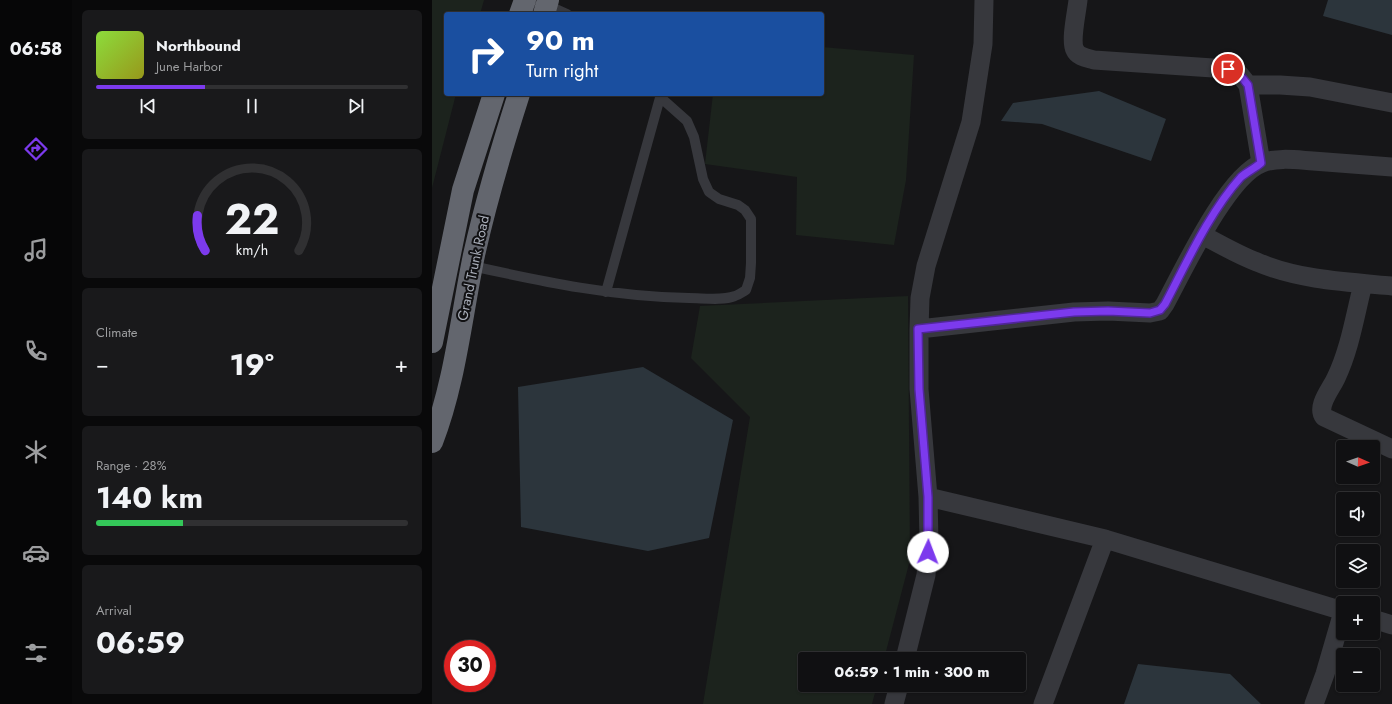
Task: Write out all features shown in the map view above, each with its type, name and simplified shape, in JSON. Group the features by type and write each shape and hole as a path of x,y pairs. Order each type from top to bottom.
{"highway":[{"path":"521,12 525,0"},
{"name":"Grand Trunk Road","path":"432,342 463,190 493,96"},
{"name":"Grand Trunk Road","path":"432,442 455,362 472,266 486,205 518,96"}],"street":[{"path":"907,652 926,575 929,541 928,497 919,389 918,329 920,298 926,266 971,122 983,44 984,0"},
{"path":"1078,0 1073,42 1075,51 1082,56 1094,60 1228,69 1240,75 1248,85 1261,163"},
{"path":"1248,85 1310,87 1392,104"},
{"path":"918,329 1074,312 1108,311 1150,313 1160,310 1165,304 1202,235 1224,200 1242,176 1261,163 1283,160 1392,167"},
{"path":"1202,235 1257,262 1292,273 1334,281 1392,286"},
{"path":"1363,284 1350,337 1337,378 1324,401 1322,414 1324,417 1392,449"},
{"path":"928,497 1105,539 1336,609"},
{"path":"1043,704 1105,539"},
{"path":"1380,622 1392,625"},
{"path":"1314,704 1325,674 1336,636"},
{"path":"894,704 897,692"}],"lane":[{"path":"546,6 562,12"},
{"path":"472,266 555,284 606,292 661,298 729,297 735,296 746,290 750,278 751,219 746,210 738,205 719,199 709,192 703,179 694,137 687,120 660,96 606,292"}],"shaded area":[{"path":"432,0 484,0 481,12 444,12 444,96 455,96 432,188"},
{"path":"1328,0 1392,0 1392,35 1323,16"},
{"path":"824,47 914,55 906,180 894,245 796,235 797,177 705,164 713,96 824,96"},
{"path":"1099,91 1166,119 1151,161 1042,124 1001,121 1013,103"},
{"path":"908,296 910,560 886,652 798,652 798,692 875,692 872,704 703,704 750,417 691,358 700,306"},
{"path":"643,367 733,420 709,538 648,551 521,527 518,387"},
{"path":"1138,664 1230,674 1261,704 1124,704"}],"route":[{"path":"928,552 928,497 919,389 918,329 1074,312 1108,311 1150,313 1160,310 1165,304 1198,241 1224,200 1242,176 1261,163 1248,85 1240,75 1228,69"}]}
